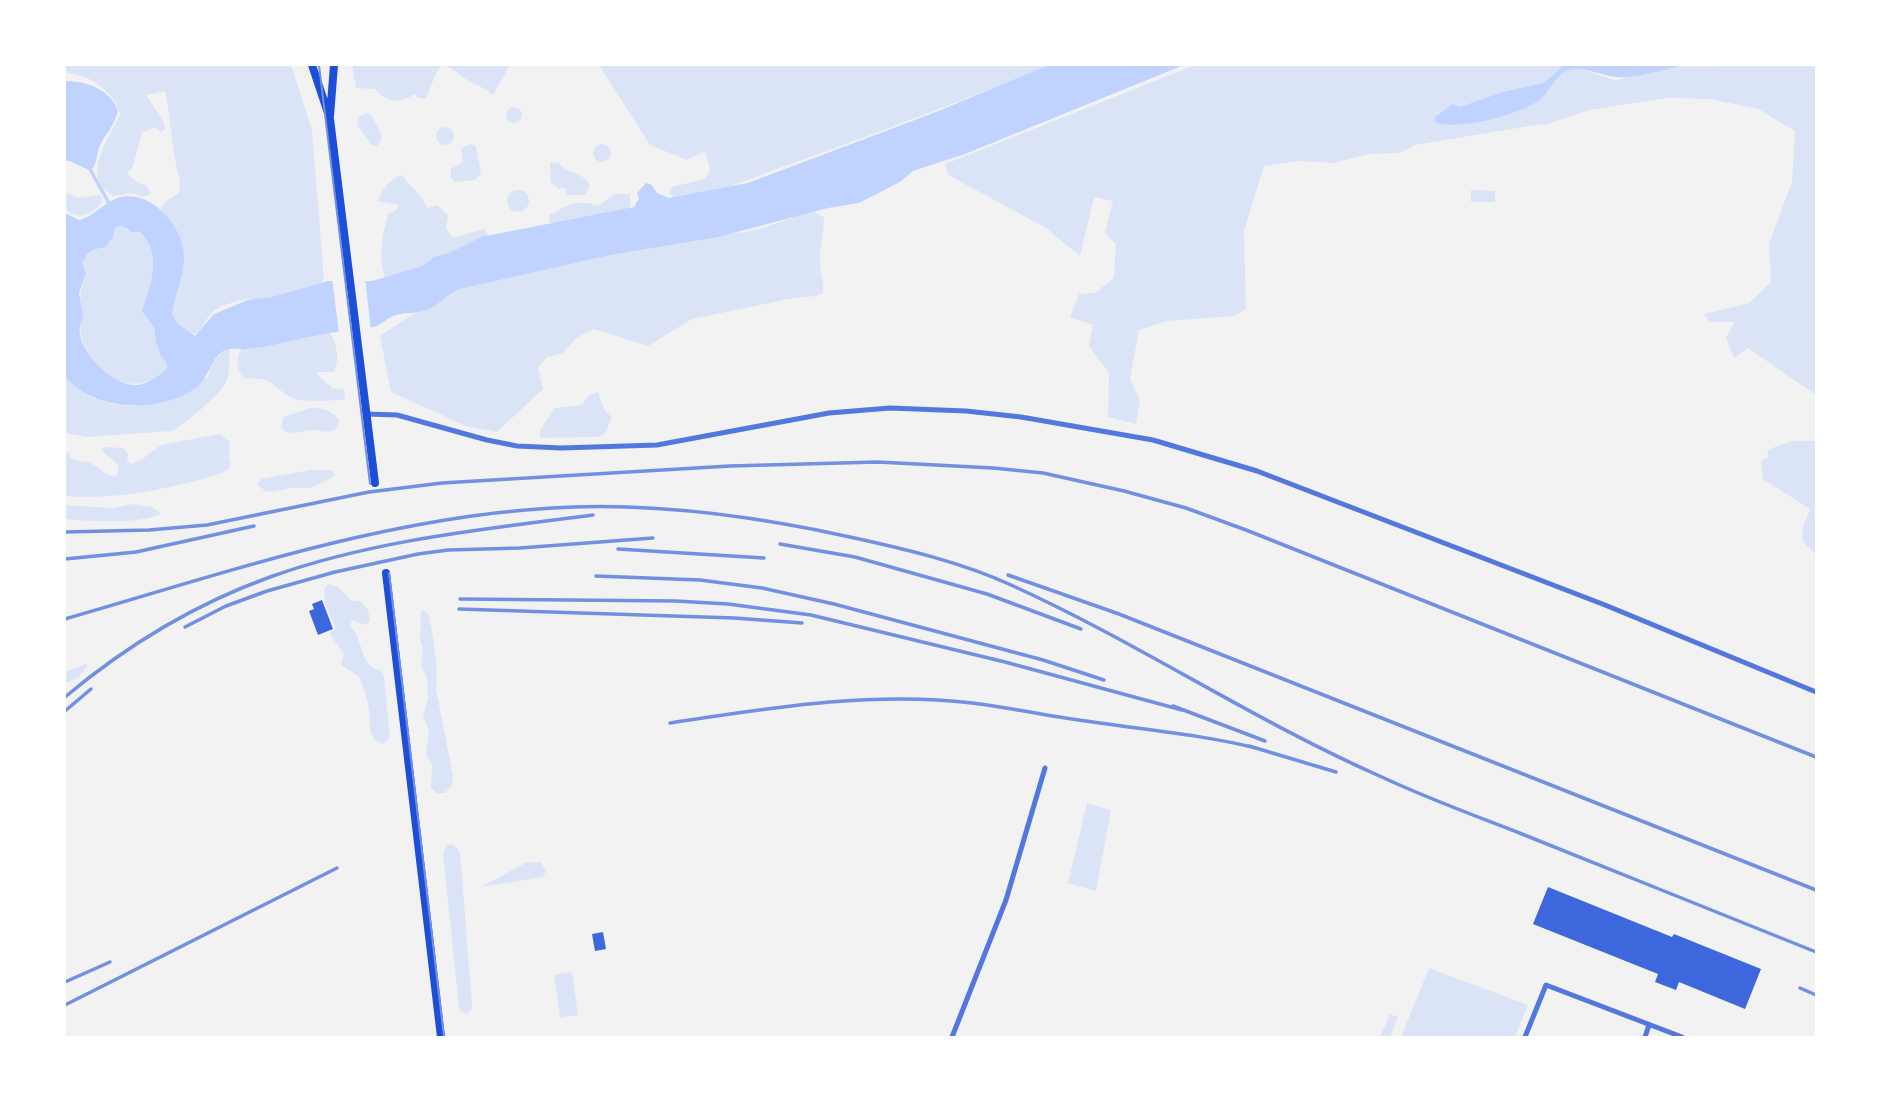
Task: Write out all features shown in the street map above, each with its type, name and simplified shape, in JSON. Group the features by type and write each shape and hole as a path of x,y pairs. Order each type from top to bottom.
{"main road":[{"path":"312,65 330,119 375,483"},
{"path":"330,119 334,65"},
{"path":"386,573 441,1037"}],"street":[{"path":"367,414 397,415 517,446 561,449 657,445 829,413 890,408 980,412 1153,440 1257,471 1605,605 1816,692"},
{"path":"952,1037 1006,900 1045,768"},
{"path":"1525,1037 1546,985 1682,1037"},
{"path":"1645,1037 1649,1025"}],"shaded area":[{"path":"65,65 291,65 312,130 324,280 317,286 254,303 248,298 221,307 211,314 196,334 171,320 161,208 179,193 180,184 165,91 146,95 166,129 161,132 154,127 142,133 133,166 127,174 147,186 150,194 143,197 132,193 113,196 103,188 98,178 98,168 104,145 120,114 117,105 106,91 91,80 65,73"},
{"path":"352,65 442,65 426,99 418,98 414,94 399,101 384,97 375,89 356,88"},
{"path":"442,65 509,67 493,95 453,69"},
{"path":"599,65 1054,65 708,194 677,201 669,193 672,187 705,179 710,170 705,151 687,160 650,145"},
{"path":"1195,65 1581,65 1581,69 1617,81 1645,67 1816,65 1816,395 1748,348 1734,358 1726,338 1734,322 1709,322 1704,314 1749,303 1771,282 1769,243 1792,182 1795,131 1758,109 1710,99 1668,98 1589,110 1545,125 1415,145 1400,153 1369,154 1333,163 1301,161 1264,166 1244,231 1246,309 1234,316 1167,321 1139,330 1130,379 1140,400 1136,424 1108,417 1109,373 1089,346 1093,325 1070,317 1079,294 1095,293 1114,278 1116,244 1105,233 1113,201 1094,197 1080,256 1046,228 948,175 945,164"},
{"path":"514,107 522,115 514,123 506,115"},
{"path":"367,113 372,116 382,135 377,146 372,145 357,125 359,116"},
{"path":"445,127 451,130 454,136 451,142 445,145 439,142 436,136 439,130"},
{"path":"471,144 476,146 481,173 475,180 455,182 451,178 451,169 463,162 461,148"},
{"path":"598,144 606,144 611,153 609,160 598,162 593,157 593,149"},
{"path":"550,162 559,163 586,179 590,184 586,195 567,195 565,188 559,189 551,182"},
{"path":"402,175 422,197 427,208 437,205 448,215 446,228 453,238 484,229 491,239 387,284 382,266 382,241 388,214 397,210 398,205 377,201 387,185"},
{"path":"518,190 526,193 529,201 526,209 518,212 510,209 507,201 510,193"},
{"path":"1471,190 1495,191 1495,202 1471,202"},
{"path":"65,193 80,198 99,195 102,202 85,215 75,215 65,208"},
{"path":"614,194 630,194 630,210 575,219 558,228 550,222 549,215 568,206 584,203 598,206"},
{"path":"812,211 824,217 820,258 823,293 692,319 648,346 594,329 576,338 563,353 547,357 538,367 543,389 497,432 466,426 391,392 380,336 454,287 639,247 757,230"},
{"path":"121,226 126,230 140,232 149,243 153,254 153,275 147,296 146,317 153,322 155,340 167,369 153,379 138,383 125,383 100,369 84,344 79,321 86,273 82,263 92,251 106,247 115,228"},
{"path":"329,332 337,351 336,367 334,372 317,374 332,388 344,390 345,399 295,399 269,382 245,379 238,368 240,351 243,348"},
{"path":"229,349 229,374 222,388 202,409 172,431 87,437 65,433 65,377 83,392 105,402 129,406 152,403 208,377 215,360"},
{"path":"598,392 604,409 612,418 605,433 598,437 540,438 540,430 555,408 582,405 589,395"},
{"path":"310,408 323,409 333,414 339,420 337,428 328,432 284,431 281,427 283,417"},
{"path":"219,434 230,442 231,466 222,473 134,494 65,496 65,453 69,452 70,457 75,460 88,462 116,477 119,466 102,451 104,447 123,448 128,454 127,461 131,464 161,445"},
{"path":"1791,441 1816,441 1816,554 1803,542 1802,529 1810,509 1763,479 1761,461 1769,457 1767,450"},
{"path":"311,470 332,470 335,476 311,488 270,492 257,484 261,479"},
{"path":"132,504 151,507 161,513 129,521 65,519 65,505 114,508"},
{"path":"328,584 338,587 351,601 360,601 368,610 370,621 365,625 352,620 350,626 368,664 380,670 384,676 390,738 383,744 371,734 366,695 361,681 341,665 344,654 329,633 336,629 325,603 324,589"},
{"path":"423,610 429,615 436,661 436,689 453,776 452,785 445,793 437,793 431,788 432,765 426,755 429,731 423,716 428,698 427,678 421,665 423,650 420,639"},
{"path":"86,664 88,666 78,678 65,683 65,672"},
{"path":"1087,803 1111,810 1096,891 1068,883"},
{"path":"453,844 460,852 472,1005 467,1014 461,1012 459,1007 443,854 447,845"},
{"path":"541,862 546,871 543,877 481,887 525,863"},
{"path":"1429,968 1528,1005 1515,1037 1401,1037"},
{"path":"572,972 578,1015 560,1018 554,975"},
{"path":"1390,1014 1398,1017 1390,1037 1380,1037"}],"water":[{"path":"1049,65 1184,65 965,154 913,171 900,182 859,203 828,208 718,237 610,255 459,289 428,309 395,315 373,327 258,348 224,351 215,359 197,387 165,402 147,405 110,403 78,389 65,377 65,213 79,220 115,199 133,196 155,205 164,213 179,234 184,257 172,315 178,324 195,336 214,314 248,300 272,297 328,281 372,281 423,266 434,257 449,253 481,237 634,207 639,198 637,193 646,183 652,185 657,193 669,198 748,183 936,112","holes":["121,226 132,232 140,232 152,250 153,270 142,311 154,327 156,343 167,369 138,385 116,379 94,362 81,339 80,327 83,317 79,293 86,273 82,263 92,250 106,247 115,228"]},
{"path":"1564,65 1686,65 1624,77 1580,69 1569,70 1557,78 1535,103 1508,115 1458,125 1435,122 1435,117 1453,104 1460,107 1503,92 1544,83"},
{"path":"65,81 96,88 109,97 118,110 91,171 65,161"}],"pier":[{"path":"332,277 365,277 371,331 339,335"}],"building":[{"path":"322,600 333,629 318,635 309,611 314,609 312,604"},
{"path":"1548,887 1672,937 1674,934 1761,969 1745,1009 1679,982 1676,990 1655,982 1658,974 1533,924"},
{"path":"603,932 606,949 595,951 592,934"}],"waterway":[{"path":"91,171 110,205"}],"tram line":[{"path":"319,65 370,484"},
{"path":"389,573 444,1037"}],"railway":[{"path":"65,532 149,530 207,525 369,492 442,483 730,466 878,462 1043,473 1186,508 1246,530 1816,757"},
{"path":"65,619 316,547 443,520 508,512 573,507 678,510 816,530 912,551 1011,585 1105,632 1336,756 1384,778 1816,952"},
{"path":"65,697 88,678 162,628 215,600 270,577 309,564 430,537 593,515"},
{"path":"65,559 136,552 254,526"},
{"path":"185,627 226,606 267,591 335,572 418,554 653,538"},
{"path":"780,544 855,557 987,594 1081,629"},
{"path":"618,549 764,558"},
{"path":"1008,575 1119,614 1816,890"},
{"path":"596,576 700,580 762,588 834,604 1043,660 1104,680"},
{"path":"460,599 676,601 728,604 811,615 1005,662 1182,710"},
{"path":"459,609 734,618 802,623"},
{"path":"65,711 91,689"},
{"path":"670,723 821,703 934,700 987,705 1196,736 1256,748"},
{"path":"1173,706 1265,741"},
{"path":"1249,746 1336,772"},
{"path":"65,1005 337,868"},
{"path":"65,982 110,962"},
{"path":"1800,988 1816,995"}]}
